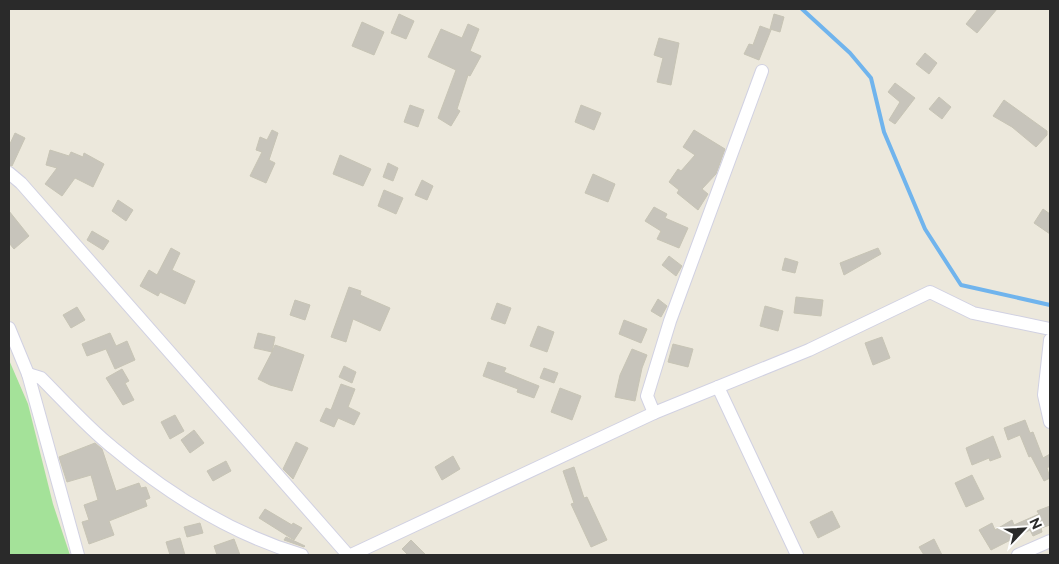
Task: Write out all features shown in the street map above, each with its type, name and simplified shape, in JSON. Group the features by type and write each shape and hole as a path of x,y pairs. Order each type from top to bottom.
{"street":[{"path":"654,413 647,396 670,321 762,71"},
{"path":"9,173 34,198 350,555 654,413 809,350 930,292 973,313 1050,330"},
{"path":"9,328 28,374 78,555"},
{"path":"1050,340 1044,396 1050,422"},
{"path":"28,374 41,378 110,446 180,500 268,545 302,555"},
{"path":"718,387 797,555"},
{"path":"1018,555 1050,541"}],"green space":[{"path":"9,360 28,404 53,504 70,555 9,555"}],"building":[{"path":"978,9 997,9 977,33 966,24"},
{"path":"399,14 414,21 406,39 391,33"},
{"path":"774,14 784,17 780,32 770,29"},
{"path":"362,22 384,32 374,55 352,46"},
{"path":"468,24 479,29 470,51 481,56 470,76 468,75 457,109 460,111 451,126 438,118 456,70 428,57 441,29 462,38"},
{"path":"760,26 771,30 759,60 744,54 749,44 753,45"},
{"path":"659,38 679,43 671,85 657,82 663,58 654,55"},
{"path":"925,53 937,63 929,74 916,64"},
{"path":"895,83 915,98 895,124 889,120 900,102 888,92"},
{"path":"939,97 951,107 942,119 929,109"},
{"path":"1004,100 1047,131 1047,135 1036,147 1012,127 993,116"},
{"path":"410,105 424,110 418,127 404,122"},
{"path":"581,105 601,113 594,130 575,122"},
{"path":"272,130 278,133 269,160 275,163 266,183 250,176 262,152 256,150 260,137 267,140"},
{"path":"694,130 725,149 716,174 702,189 708,194 698,210 677,193 679,190 669,182 678,169 681,171 695,155 683,147"},
{"path":"15,133 25,138 12,166 9,165 9,146"},
{"path":"50,150 69,156 71,152 83,157 84,153 104,164 93,187 75,178 62,196 45,184 57,168 46,165"},
{"path":"340,155 371,169 363,186 333,174"},
{"path":"388,163 398,168 393,181 383,177"},
{"path":"593,174 615,184 608,202 585,193"},
{"path":"422,180 433,186 427,200 415,195"},
{"path":"384,190 403,198 396,214 378,206"},
{"path":"118,200 133,210 126,221 112,211"},
{"path":"654,207 667,214 665,218 688,228 679,248 657,239 661,231 645,221"},
{"path":"1043,209 1050,214 1050,234 1034,223"},
{"path":"9,211 29,236 14,249 9,243"},
{"path":"92,231 109,241 103,250 87,240"},
{"path":"171,248 180,253 172,270 195,281 185,304 160,292 158,296 140,286 149,270 157,275"},
{"path":"878,248 881,254 844,275 840,263"},
{"path":"669,256 682,266 676,276 662,265"},
{"path":"785,258 798,262 795,273 782,270"},
{"path":"349,287 361,291 360,295 390,308 380,331 353,319 346,342 331,337"},
{"path":"796,297 823,300 821,316 794,313"},
{"path":"658,299 667,306 661,317 651,311"},
{"path":"295,300 310,305 305,320 290,315"},
{"path":"497,303 511,308 505,324 491,319"},
{"path":"765,306 783,311 778,331 760,326"},
{"path":"77,307 85,320 71,328 63,315"},
{"path":"624,320 647,329 641,343 619,334"},
{"path":"538,326 554,332 547,352 530,346"},
{"path":"110,333 116,346 127,341 135,360 115,369 106,349 87,356 82,344"},
{"path":"258,333 275,337 272,352 254,348"},
{"path":"882,337 890,358 873,365 865,343"},
{"path":"673,344 693,349 688,367 668,362"},
{"path":"275,345 304,355 292,391 270,385 258,379"},
{"path":"632,349 647,355 642,368 635,401 615,397 620,375"},
{"path":"488,362 506,368 504,372 539,386 534,398 517,392 518,389 483,376"},
{"path":"344,366 356,372 352,383 339,377"},
{"path":"544,368 558,373 554,383 540,378"},
{"path":"122,369 129,381 125,383 134,400 123,405 106,378"},
{"path":"341,384 355,389 348,407 360,413 354,425 338,418 334,427 320,421 326,408 331,410"},
{"path":"560,388 581,396 572,420 551,412"},
{"path":"175,415 184,431 170,439 161,422"},
{"path":"1025,420 1030,433 1033,432 1043,458 1050,454 1050,466 1047,468 1050,478 1044,481 1031,456 1029,457 1020,435 1008,440 1004,428"},
{"path":"194,430 204,443 190,453 181,440"},
{"path":"993,436 1001,457 990,461 989,458 972,465 966,448"},
{"path":"296,442 308,448 293,479 283,469"},
{"path":"95,443 102,449 116,491 139,483 141,488 146,487 150,498 145,500 147,506 109,521 114,535 89,544 82,522 89,520 84,505 98,500 91,475 67,482 59,457"},
{"path":"453,456 460,469 442,480 435,467"},
{"path":"226,461 231,471 213,481 207,471"},
{"path":"574,467 584,498 587,497 607,540 591,547 571,504 574,503 563,471"},
{"path":"972,475 984,499 966,507 955,483"},
{"path":"1050,506 1050,525 1041,528 1042,532 1033,536 1030,530 991,550 979,530 992,523 995,530 1012,520 1014,525 1039,514 1037,511"},
{"path":"265,509 292,525 293,523 302,528 294,540 259,518"},
{"path":"832,511 840,527 818,538 810,522"},
{"path":"200,523 203,533 187,537 184,527"},
{"path":"286,537 305,546 284,540"},
{"path":"180,538 185,555 170,555 166,542"},
{"path":"234,539 240,555 217,555 214,546"},
{"path":"934,539 942,555 924,555 919,547"},
{"path":"411,540 426,555 408,555 402,549"}],"waterway":[{"path":"802,9 850,53 871,78 884,132 925,229 961,285 1050,305"}]}
